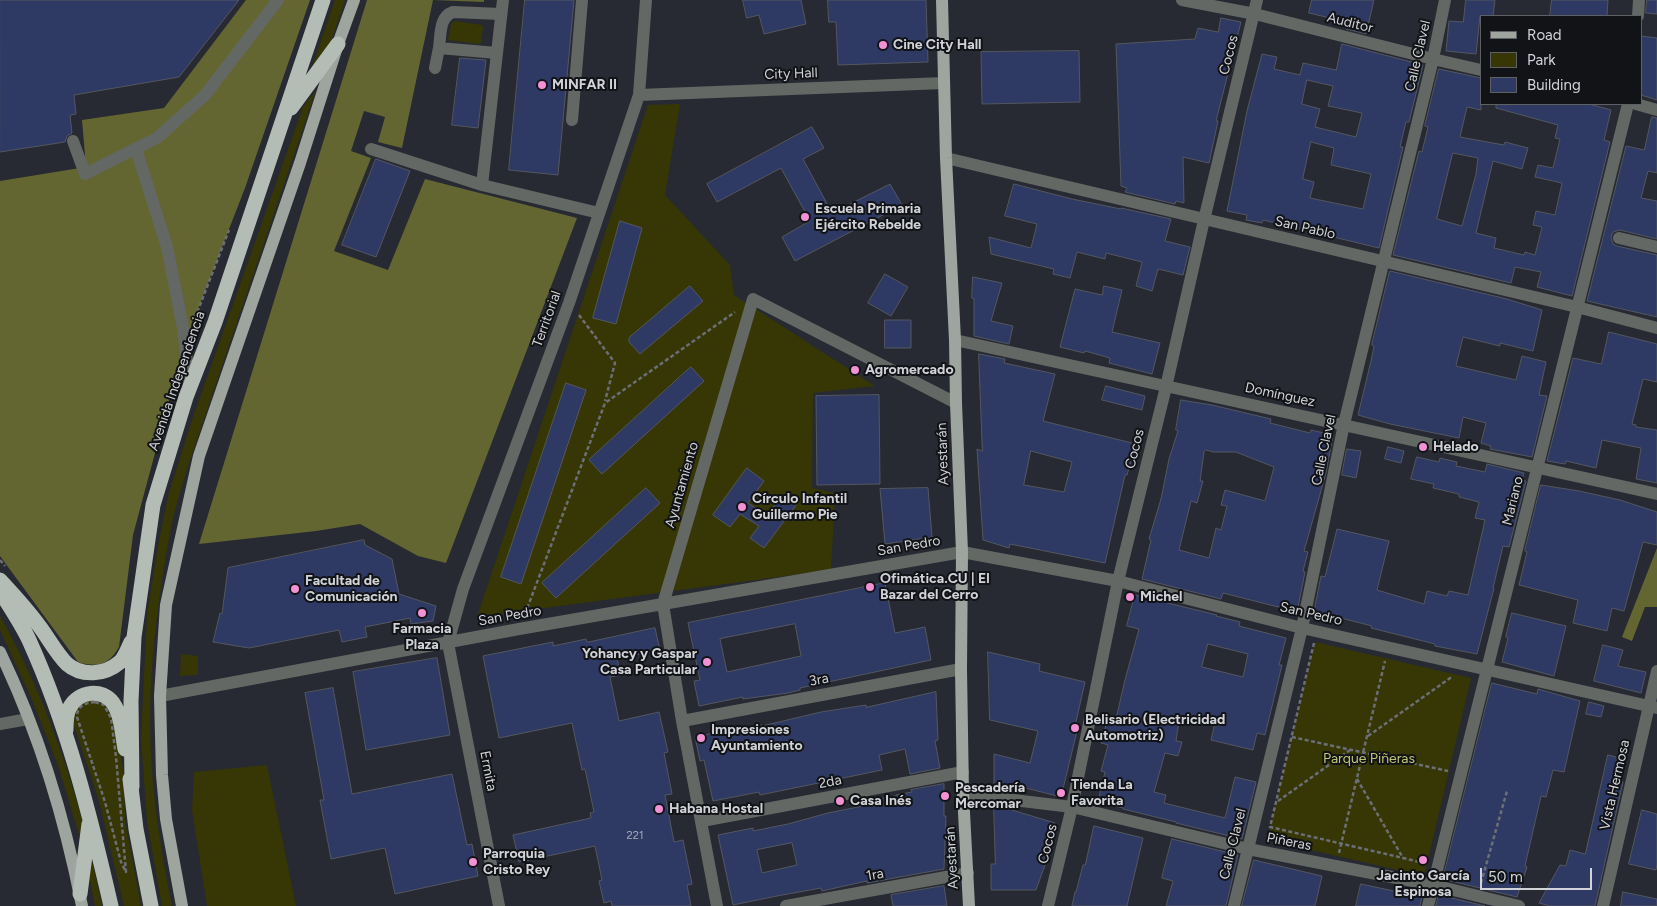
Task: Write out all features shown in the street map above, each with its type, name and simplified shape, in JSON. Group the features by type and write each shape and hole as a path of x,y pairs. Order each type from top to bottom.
{"highway":[{"name":"Avenida Independencia","path":"132,787 131,701 134,637 153,505 190,387 214,322 323,0"},
{"path":"283,120 338,44"},
{"path":"3,573 53,647 76,670 95,673 112,668 121,660 134,637"},
{"path":"0,591 28,638 66,731 90,815 111,906"},
{"path":"66,731 67,713 76,700 88,694 100,694 108,698 116,709 132,787 136,828 151,906"},
{"path":"81,900 90,815"}],"main road":[{"path":"182,906 166,819 162,775 160,696 166,605 200,456 354,0"},
{"name":"Ayestarán","path":"942,0 946,158 955,340 962,552 963,794 968,906"},
{"path":"0,652 28,718 62,818 81,900"}],"street":[{"path":"73,141 85,174 157,138 205,95 278,0"},
{"path":"482,185 503,0"},
{"path":"572,120 582,0"},
{"name":"Territorial","path":"448,642 464,588 569,303 639,94 646,0"},
{"name":"Auditor","path":"1182,0 1255,14 1480,70"},
{"name":"Cocos","path":"1048,906 1072,807 1118,582 1258,0"},
{"name":"Calle Clavel","path":"1234,906 1302,628 1344,424 1433,59 1445,0"},
{"path":"1638,15 1640,0"},
{"path":"435,68 443,19 449,13 501,14"},
{"path":"439,48 497,53"},
{"name":"City Hall","path":"639,94 944,83"},
{"name":"Mariano","path":"1428,906 1628,105"},
{"path":"1640,105 1657,110"},
{"path":"136,149 167,246 183,328 190,387"},
{"path":"371,149 482,185 599,214"},
{"name":"San Pablo","path":"946,158 1577,307 1657,328"},
{"path":"1620,238 1657,248"},
{"path":"753,299 956,403"},
{"name":"Ayuntamiento","path":"717,906 682,721 663,604 753,299"},
{"name":"Domínguez","path":"955,340 1657,494"},
{"name":"San Pedro","path":"160,696 519,629 962,552 1118,582 1302,628 1653,707"},
{"name":"Ermita","path":"448,642 499,906"},
{"name":"3ra","path":"682,721 961,669"},
{"name":"Vista Hermosa","path":"1603,906 1653,707 1657,671"},
{"path":"0,724 28,718"},
{"name":"2da","path":"702,821 963,772"},
{"name":"Piñeras","path":"963,794 1072,807 1248,849 1433,886 1519,906"},
{"name":"1ra","path":"786,906 968,873"}],"path":[{"path":"195,318 230,225"},
{"path":"605,403 753,299"},
{"path":"519,629 605,403 615,363 569,303"},
{"path":"0,560 3,573"},
{"path":"1314,642 1270,827 1427,864"},
{"path":"1336,866 1388,648"},
{"path":"1367,737 1455,674 1446,672"},
{"path":"89,702 80,707 77,711 77,716 105,802 121,862 126,872"},
{"path":"1276,734 1461,774"},
{"path":"1276,802 1350,750"},
{"path":"1357,779 1403,858"},
{"path":"1477,897 1506,791"}],"green space":[{"path":"246,0 310,0 245,188 184,345 133,535 119,647 111,658 102,664 85,664 78,662 0,556 0,181 86,167 82,120 164,108"},
{"path":"335,0 345,0 329,47 309,76"},
{"path":"367,0 433,0 402,148 378,142 385,117 364,111 351,151 371,158 334,251 388,270 425,179 577,218 446,563 418,556 360,524 316,531 199,544"},
{"path":"433,0 484,0 484,2"},
{"path":"454,21 482,25 481,43 448,40 451,24"},
{"path":"316,90 188,466 171,528 157,618 150,710 150,741 155,805 172,906 162,906 147,821 141,738 147,615 158,546 168,496 192,420 303,107"},
{"path":"680,104 665,195 730,265 734,295 875,386 813,393 812,488 835,493 831,570 477,617 648,105"},
{"path":"1657,548 1657,607 1645,607 1632,641 1622,637"},
{"path":"0,616 35,685 63,757 85,831 102,906 95,906 84,851 58,765 30,695 0,630"},
{"name":"Parque Piñeras","path":"1315,642 1471,678 1424,876 1267,840"},
{"path":"181,654 198,656 198,675 180,676"},
{"path":"96,699 110,708 119,742 124,779 125,821 141,906 124,906 99,801 74,725 72,714 79,704"},
{"path":"267,765 296,906 207,906 192,810 194,772"}],"building":[{"path":"0,0 239,0 179,77 74,95 76,114 70,115 72,133 67,136 65,142 0,152"},
{"name":"MINFAR II","path":"525,0 574,0 558,175 509,170"},
{"path":"743,0 801,0 806,24 764,34 759,15 747,18"},
{"path":"828,0 926,0 928,62 838,65 836,22 829,22"},
{"path":"1312,0 1374,0 1366,34 1346,29 1347,22 1309,13"},
{"path":"1466,0 1495,0 1493,15 1480,15 1476,54 1446,51 1449,21 1463,22"},
{"path":"1552,0 1608,0 1607,15 1550,15"},
{"path":"1647,0 1657,0 1657,14 1646,13"},
{"path":"1221,18 1241,22 1216,121 1218,121 1209,163 1183,157 1184,203 1176,201 1175,204 1125,192 1127,188 1121,186 1116,44 1195,39 1198,28 1218,32"},
{"path":"1642,36 1657,38 1657,100 1642,95"},
{"path":"1342,44 1423,65 1409,122 1406,122 1400,147 1403,147 1379,248 1263,220 1262,223 1246,220 1247,215 1227,211 1247,111 1262,54 1277,57 1274,69 1300,75 1303,63 1336,70","holes":["1307,80 1333,86 1328,106 1362,113 1356,137 1315,127 1320,109 1302,104","1311,142 1334,148 1331,165 1371,174 1363,209 1310,198 1314,182 1303,179"]},
{"path":"1079,51 1080,102 982,104 981,52"},
{"path":"460,58 486,60 478,128 452,125"},
{"path":"1439,69 1480,78 1481,110 1467,107 1460,137 1504,145 1505,142 1528,148 1522,169 1493,161 1476,233 1496,238 1494,248 1524,255 1525,252 1535,255 1542,227 1533,225 1536,211 1555,215 1562,183 1535,177 1538,165 1553,168 1560,139 1555,138 1558,125 1496,108 1496,105 1593,105 1611,110 1604,140 1610,142 1572,296 1537,287 1541,272 1515,267 1511,283 1393,255 1419,151 1422,152 1428,127 1425,126","holes":["1453,153 1478,158 1476,174 1462,226 1437,219"]},
{"path":"1652,117 1657,118 1657,173 1648,171 1641,198 1657,201 1657,239 1620,230 1613,232 1611,237 1613,244 1617,246 1657,255 1657,317 1587,301 1626,146 1644,150"},
{"path":"812,127 824,148 803,159 832,213 890,184 902,205 795,261 782,237 810,221 781,168 717,202 707,184"},
{"path":"376,159 410,171 376,257 342,245"},
{"path":"1014,184 1072,199 1171,219 1165,241 1190,247 1183,275 1158,269 1152,291 1136,286 1142,262 1106,253 1105,259 1077,252 1070,278 1053,274 1054,269 991,254 989,237 1031,248 1037,224 1005,216"},
{"path":"620,221 642,228 616,324 593,318"},
{"path":"1390,271 1507,299 1542,310 1533,351 1500,343 1500,346 1463,337 1456,366 1516,380 1522,356 1546,362 1539,395 1547,396 1532,457 1490,449 1491,446 1481,443 1486,423 1463,417 1459,438 1390,424 1358,415 1374,346 1372,345"},
{"path":"885,274 908,287 891,316 868,303"},
{"path":"973,277 1002,283 991,321 1013,326 1009,344 974,336"},
{"path":"690,286 703,301 640,354 629,342 629,338"},
{"path":"1104,286 1122,290 1112,332 1160,343 1152,374 1109,363 1110,358 1060,347 1075,289 1102,295"},
{"path":"885,320 911,320 911,348 885,348"},
{"path":"1609,332 1657,344 1657,382 1643,379 1632,424 1636,425 1636,427 1657,430 1657,483 1636,479 1641,448 1602,440 1596,468 1566,461 1565,464 1547,461 1573,358 1601,364"},
{"path":"979,354 1005,359 1004,363 1055,374 1043,421 1136,444 1127,475 1125,475 1105,563 1010,544 1009,548 983,540 977,449 982,451","holes":["1031,451 1072,462 1064,492 1024,485"]},
{"path":"691,367 704,381 602,474 589,460"},
{"path":"566,383 586,390 521,584 501,577"},
{"path":"1106,386 1145,396 1142,410 1102,400"},
{"path":"879,395 880,484 817,485 816,396"},
{"path":"1181,400 1212,405 1271,419 1270,423 1310,433 1311,430 1333,435 1326,473 1304,551 1308,552 1303,571 1305,572 1298,607 1295,607 1294,611 1223,593 1221,599 1142,579 1151,540 1149,539 1178,431 1176,430","holes":["1206,450 1213,452 1236,452 1274,467 1265,501 1225,490 1221,505 1227,506 1221,530 1216,528 1209,558 1179,550 1191,501 1197,503 1203,481 1200,481 1204,452"]},
{"path":"1388,447 1404,451 1401,463 1385,459"},
{"path":"1347,449 1361,451 1356,478 1342,475"},
{"path":"1417,457 1439,462 1440,458 1457,462 1456,466 1485,472 1487,464 1524,473 1522,480 1526,481 1509,547 1503,546 1477,654 1435,646 1435,644 1314,611 1321,576 1325,577 1337,529 1389,541 1377,590 1424,604 1427,591 1447,596 1449,591 1468,595 1485,520 1475,518 1479,502 1459,497 1459,494 1433,488 1434,484 1411,479"},
{"path":"747,468 764,481 748,503 767,515 782,495 796,505 764,548 750,538 759,526 740,514 730,527 713,515"},
{"path":"1541,485 1620,500 1657,512 1657,545 1643,542 1624,611 1612,608 1607,631 1573,623 1578,600 1519,585"},
{"path":"646,488 660,503 556,598 542,583"},
{"path":"928,488 932,537 885,544 880,489"},
{"path":"364,540 365,545 392,559 399,594 436,606 433,621 411,624 410,618 365,627 367,637 342,642 339,630 249,648 213,642 220,613 222,614 228,568"},
{"path":"885,583 895,633 925,627 931,660 800,688 800,690 788,693 743,699 743,697 699,706 694,681 700,680 688,623","holes":["795,624 801,656 727,672 720,639"]},
{"path":"1135,595 1217,615 1240,622 1239,626 1286,638 1279,665 1282,665 1265,735 1257,733 1253,750 1211,740 1215,723 1180,715 1176,741 1182,742 1178,756 1165,753 1154,792 1166,795 1164,803 1225,818 1235,777 1256,782 1242,839 1098,801 1105,772 1101,771 1108,745 1101,743 1107,721 1115,723 1139,629 1127,626","holes":["1208,644 1248,654 1243,677 1202,667"]},
{"path":"1512,613 1566,626 1554,676 1502,662"},
{"path":"655,628 660,650 617,659 621,675 610,677 619,721 659,712 668,752 664,753 672,794 665,795 674,842 683,840 692,884 687,885 691,906 612,906 611,901 604,903 599,881 602,880 595,846 519,862 513,835 591,818 590,813 594,812 585,769 582,770 572,723 499,738 483,656 553,642 553,646 586,639 587,642"},
{"path":"1603,645 1623,650 1618,666 1646,672 1641,693 1594,681"},
{"path":"988,652 1040,664 1039,671 1085,682 1075,726 1078,727 1061,797 1018,786 1016,792 994,790 994,754 1030,763 1038,731 990,720"},
{"path":"437,658 450,735 366,750 353,672"},
{"path":"1492,683 1537,694 1538,689 1580,701 1564,772 1553,770 1546,797 1541,796 1525,866 1527,867 1517,897 1443,879"},
{"path":"333,688 352,794 452,774 467,845 472,844 478,876 395,894 385,848 331,859 320,800 324,800 305,693"},
{"path":"936,692 938,740 935,741 940,768 910,774 905,749 879,755 882,770 760,795 759,792 713,801 704,760 700,761 695,737 737,728 737,730 762,726 821,712 866,705 866,707"},
{"path":"1589,702 1604,706 1601,717 1586,714"},
{"path":"1608,755 1624,759 1619,781 1623,782 1595,906 1550,906 1539,903 1560,865 1566,866 1570,850 1585,854"},
{"path":"944,784 944,816 946,816 944,869 867,883 867,881 822,891 821,888 733,905 718,835 788,824 828,813 878,803 878,799 912,792 911,790","holes":["792,843 797,865 762,873 757,850"]},
{"path":"994,806 1012,808 1012,810 1055,823 1043,862 1046,862 1036,890 991,890 991,864 995,864"},
{"path":"1642,810 1657,814 1656,870 1629,864"},
{"path":"1094,826 1143,838 1127,906 1072,906 1083,865 1085,865"},
{"path":"1172,839 1238,855 1226,906 1166,906 1173,881 1162,878"},
{"path":"1254,860 1322,876 1315,906 1242,906"},
{"path":"1361,884 1422,897 1420,906 1356,906"},
{"path":"944,886 947,906 893,906 891,895"},
{"path":"1623,892 1657,899 1657,906 1621,906"},
{"path":"1439,895 1485,906 1436,906"}],"place":[{"name":"Cine City Hall","path":"883,45"},
{"name":"MINFAR II","path":"542,85"},
{"name":"Escuela Primaria Ejército Rebelde","path":"805,217"},
{"name":"Agromercado","path":"855,370"},
{"name":"Helado","path":"1423,447"},
{"name":"Círculo Infantil Guillermo Pie","path":"742,507"},
{"name":"Ofimática.CU | El Bazar del Cerro","path":"870,587"},
{"name":"Facultad de Comunicación","path":"295,589"},
{"name":"Michel","path":"1130,597"},
{"name":"Farmacia Plaza","path":"422,613"},
{"name":"Yohancy y Gaspar Casa Particular","path":"707,662"},
{"name":"Belisario (Electricidad Automotriz)","path":"1075,728"},
{"name":"Impresiones Ayuntamiento","path":"701,738"},
{"name":"Tienda La Favorita","path":"1061,793"},
{"name":"Pescadería Mercomar","path":"945,796"},
{"name":"Casa Inés","path":"840,801"},
{"name":"Habana Hostal","path":"659,809"},
{"name":"Jacinto García Espinosa","path":"1423,860"},
{"name":"Parroquia Cristo Rey","path":"473,862"}]}
